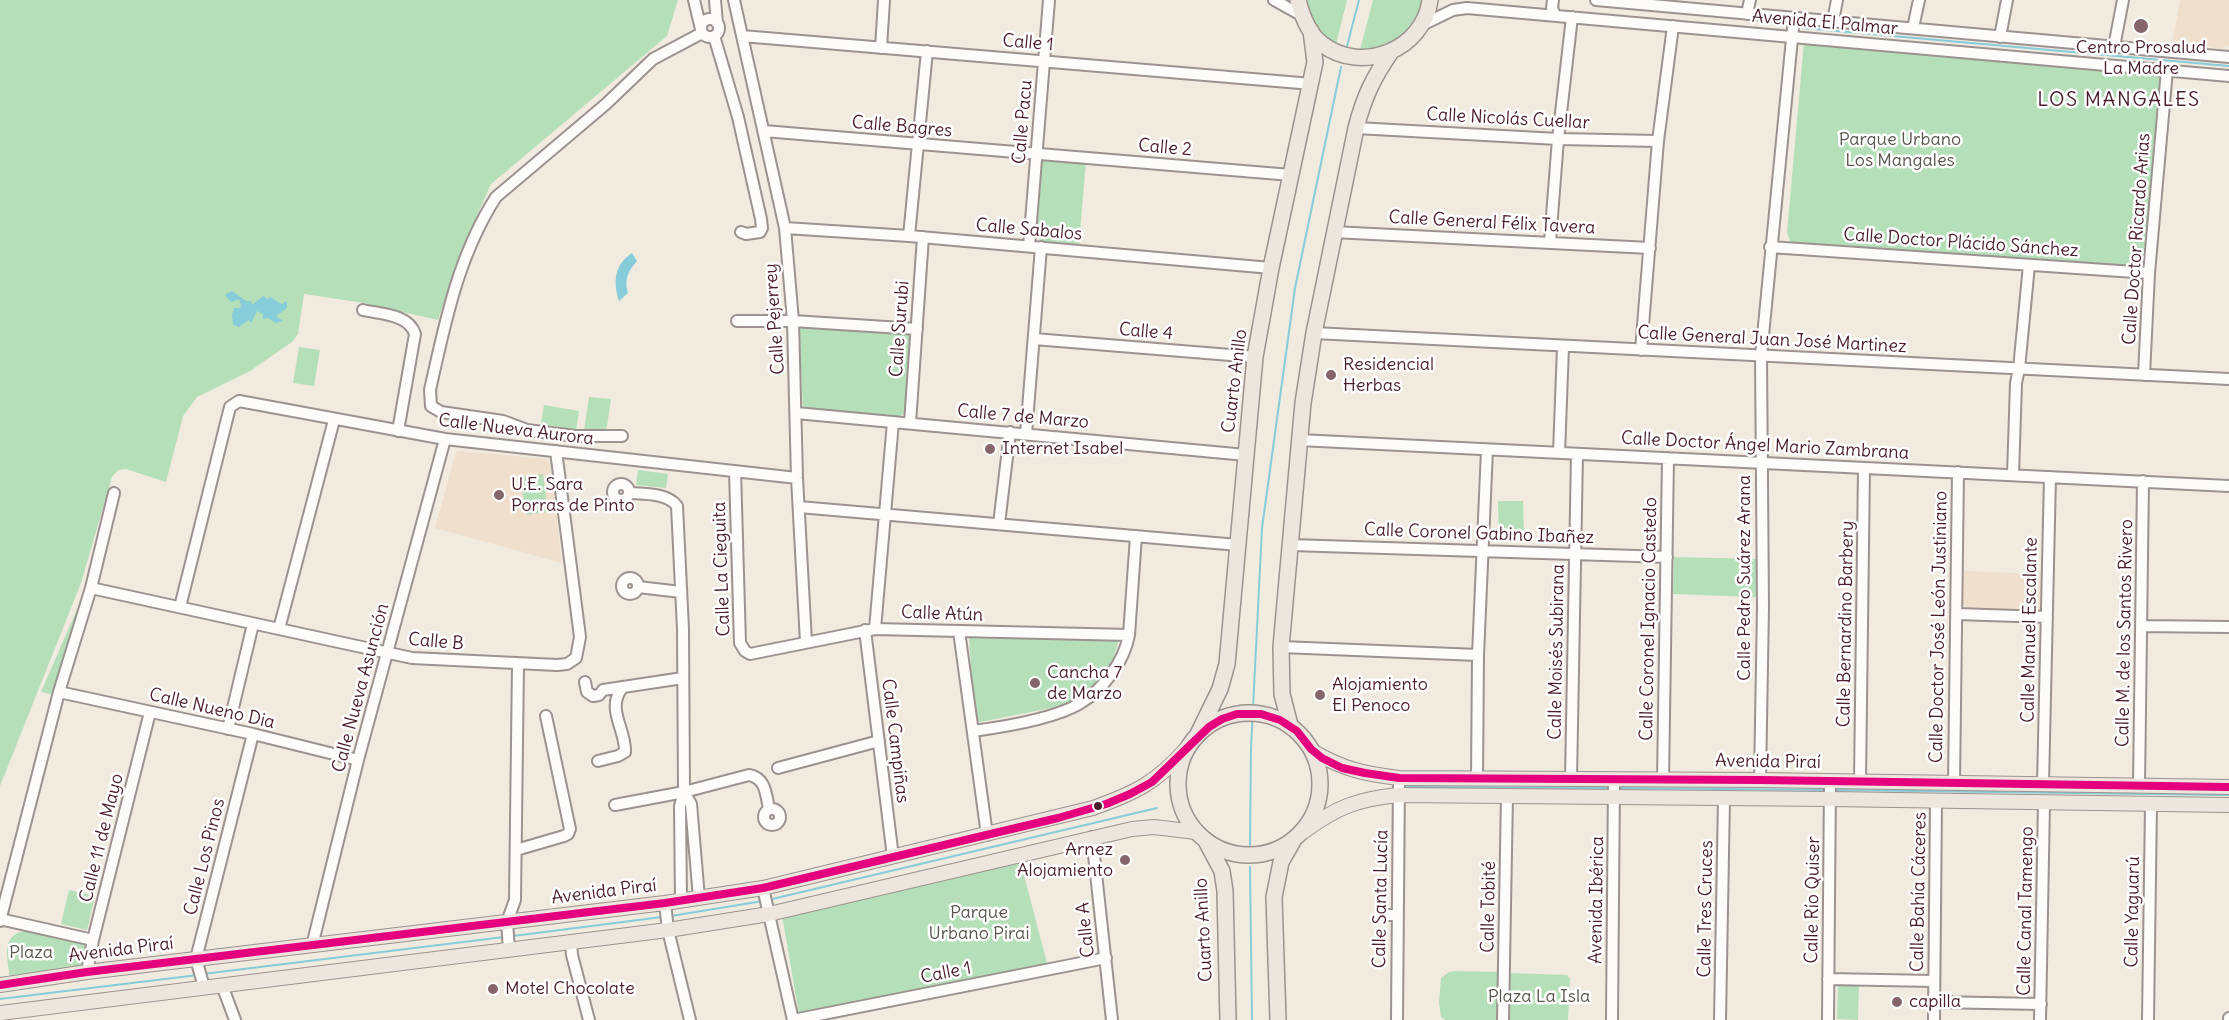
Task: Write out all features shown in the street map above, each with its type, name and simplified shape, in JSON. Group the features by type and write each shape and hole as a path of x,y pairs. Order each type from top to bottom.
{"highway":[{"path":"1300,7 1316,38 1340,54 1360,58 1391,52 1409,41 1422,26 1430,0"},
{"name":"Cuarto Anillo","path":"1198,734 1220,689 1227,664 1255,357 1271,268 1316,63 1311,31"},
{"path":"1290,725 1282,694 1281,647 1299,440 1314,333 1362,102 1374,77 1391,52"},
{"path":"1278,1020 1274,897 1281,862 1312,818 1319,801 1321,784 1319,767 1303,737 1290,725 1272,716 1253,713 1235,714 1215,721 1198,734 1186,749 1179,770 1178,792 1181,807 1201,837 1219,849 1234,854 1251,855 1267,853 1298,836"},
{"name":"Cuarto Anillo","path":"1201,837 1222,871 1225,891 1228,1020"}],"main road":[{"name":"Avenida Piraí","path":"0,981 197,963 312,946 507,926 665,906 699,898 764,891 893,856 1093,808 1131,794 1152,782 1186,749"},
{"name":"Avenida Piraí","path":"1312,751 1348,770 1399,786 1508,795 1830,797 1936,801 2043,784 2229,787"},
{"name":"Avenida Piraí","path":"1298,836 1323,817 1346,805 1399,786 1477,779 1954,783 2044,803 2229,806"},
{"path":"0,1013 203,984 222,985 508,947 571,942 668,927 768,910 1132,829 1154,828 1201,837"}],"street":[{"path":"694,0 701,31 707,37 714,36 719,29 715,0"},
{"name":"Calle Pejerrey","path":"734,0 785,228 793,321 797,478 806,642"},
{"path":"881,48 885,0"},
{"name":"Calle Pacu","path":"1029,246 1049,0"},
{"path":"1274,0 1300,7"},
{"path":"1554,0 1552,8 1555,15"},
{"name":"Avenida El Palmar","path":"1596,0 1661,3 1747,14 1913,28 1976,43 2168,70 2229,57"},
{"path":"1747,14 1750,0"},
{"path":"1833,21 1837,0"},
{"path":"1913,28 1919,0"},
{"path":"2000,37 2007,0"},
{"path":"2114,47 2123,0"},
{"name":"Avenida El Palmar","path":"1422,26 1453,10 1467,8 1792,37 1976,43 2000,37 2114,47 2198,64 2229,76"},
{"path":"1550,242 1558,139 1572,17"},
{"name":"Calle Pedro Suárez Arana","path":"1760,780 1763,607 1761,356 1794,18"},
{"path":"622,436 575,436 527,430 503,421 441,412 430,406 430,390 456,279 487,210 496,197 606,104 653,59 701,31 703,23 708,20 717,23"},
{"path":"1641,350 1658,141 1673,26"},
{"path":"714,36 738,117 762,219 760,232 746,234 741,232"},
{"name":"Calle 1","path":"742,36 1312,84"},
{"path":"909,236 927,51"},
{"name":"Calle Doctor Ricardo Arias","path":"2144,375 2149,273 2168,70"},
{"name":"Calle Nicolás Cuellar","path":"1356,128 1558,139 1658,141"},
{"name":"Calle Bagres","path":"764,132 1036,154"},
{"name":"Calle 2","path":"1036,154 1291,175"},
{"name":"Calle Sabalos","path":"785,228 923,237 1271,268"},
{"name":"Calle General Félix Tavera","path":"1334,232 1650,248"},
{"name":"Calle Surubi","path":"910,423 923,237"},
{"name":"Calle Doctor Plácido Sánchez","path":"1770,247 2149,273"},
{"path":"1026,434 1041,248"},
{"path":"2013,475 2016,382 2029,265"},
{"path":"363,310 405,320 414,328 415,334 398,431"},
{"path":"737,321 793,321 917,328"},
{"name":"Calle General Juan José Martinez","path":"1314,333 2229,379"},
{"name":"Calle 4","path":"1034,339 1255,357"},
{"path":"1559,453 1563,347"},
{"name":"Calle Nueva Aurora","path":"180,607 230,407 239,401 445,439 797,478"},
{"name":"Calle 7 de Marzo","path":"796,413 1246,454"},
{"path":"279,629 334,420"},
{"name":"Calle Campiñas","path":"893,856 879,741 870,630 886,514 894,422"},
{"path":"999,524 1010,432"},
{"name":"Calle Nueva Asunción","path":"312,946 358,760 445,439"},
{"name":"Calle Doctor Ángel Mario Zambrana","path":"1299,440 2229,486"},
{"path":"1477,779 1478,655 1486,450"},
{"name":"Calle B","path":"91,588 388,654 425,659 567,664 576,657 580,638 556,451"},
{"name":"Calle Moisés Subirana","path":"1571,779 1576,454"},
{"name":"Calle Coronel Ignacio Castedo","path":"1663,780 1668,458"},
{"name":"Calle Bernardino Barbery","path":"1860,781 1864,468"},
{"name":"Calle La Cieguita","path":"735,471 740,644 745,651 757,654"},
{"name":"Calle Doctor José León Justiniano","path":"1954,783 1958,472"},
{"name":"Calle Manuel Escalante","path":"2043,784 2050,477"},
{"name":"Calle M. de los Santos Rivero","path":"2139,786 2143,481"},
{"path":"93,940 0,920 59,692 91,588 114,493"},
{"path":"629,493 660,496 673,500 677,506 683,678 684,792 680,806 681,901"},
{"path":"799,507 1238,545"},
{"path":"973,731 1052,715 1079,704 1096,691 1116,668 1127,645 1129,635 1136,536"},
{"name":"Calle Coronel Gabino Ibañez","path":"1291,545 1666,557"},
{"path":"638,587 681,592"},
{"path":"1957,614 2047,617"},
{"path":"228,729 253,624"},
{"path":"2141,626 2229,627"},
{"name":"Calle Atún","path":"757,654 870,630 1129,635"},
{"path":"959,631 987,835"},
{"path":"1281,647 1478,655"},
{"path":"508,947 507,926 515,900 518,664"},
{"path":"585,682 587,692 593,696 600,696 603,690 683,678"},
{"path":"598,761 625,752 626,743 614,706 623,687"},
{"name":"Calle Nueno Dia","path":"59,692 253,734 358,760"},
{"name":"Calle 11 de Mayo","path":"87,972 150,712"},
{"path":"516,850 564,836 570,829 546,716"},
{"name":"Calle Los Pinos","path":"197,963 253,734"},
{"path":"778,768 879,741"},
{"path":"615,805 684,792 739,777 755,776 763,784 770,809"},
{"name":"Avenida Ibérica","path":"1612,1020 1614,780"},
{"name":"Calle Río Quiser","path":"1828,1020 1830,782"},
{"name":"Calle Santa Lucía","path":"1397,1020 1399,786"},
{"path":"684,792 691,804 699,898"},
{"name":"Calle Tobité","path":"1503,1020 1508,795"},
{"name":"Calle Tres Cruces","path":"1720,1020 1724,798"},
{"name":"Calle Bahía Cáceres","path":"1934,1020 1936,801"},
{"name":"Calle Canal Tamengo","path":"2040,1020 2044,803"},
{"name":"Calle Yaguarú","path":"2148,1020 2151,804"},
{"name":"Calle A","path":"1092,837 1112,1020"},
{"path":"764,891 793,1020"},
{"path":"665,906 690,1020"},
{"path":"1385,915 1398,915"},
{"path":"571,942 572,955 589,1020"},
{"name":"Calle 1","path":"793,1020 1106,958"},
{"path":"197,963 203,984"},
{"path":"1828,979 1934,981"},
{"path":"222,985 235,1020"},
{"path":"1934,1002 2041,1004"}],"shaded area":[{"path":"2180,0 2229,0 2229,45 2221,49 2173,40"},
{"name":"U.E. Sara Porras de Pinto","path":"456,452 546,459 550,463 562,563 435,528"},
{"path":"1964,571 2041,574 2040,609 2035,612 1968,609 1963,603"}],"green space":[{"path":"0,0 678,0 667,36 491,184 459,256 438,320 364,303 304,294 298,334 292,342 250,371 197,397 183,416 166,482 126,469 118,470 112,477 81,583 0,786"},
{"path":"1305,0 1347,0 1336,44 1315,26"},
{"path":"1373,0 1424,0 1414,20 1400,36 1382,46 1360,50"},
{"name":"Parque Urbano Los Mangales","path":"1804,42 2162,73 2146,254 2142,262 2134,266 1791,243 1787,233"},
{"path":"1047,158 1086,161 1079,244 1042,241 1034,234 1039,163"},
{"path":"800,326 907,332 912,337 904,414 898,417 803,408"},
{"path":"299,347 320,350 314,386 293,383"},
{"path":"589,397 611,399 606,433 584,430"},
{"path":"544,405 579,411 576,430 541,424"},
{"path":"638,470 668,474 666,488 636,485"},
{"path":"543,474 548,512 526,515 520,477"},
{"path":"1498,501 1523,501 1524,539 1499,540"},
{"path":"1674,557 1758,559 1757,597 1673,594"},
{"path":"88,584 56,695 41,692"},
{"name":"Cancha 7 de Marzo","path":"969,638 1119,640 1112,662 1101,680 1071,704 975,723"},
{"name":"Parque Urbano Pirai","path":"1020,860 1047,963 799,1014 782,915"},
{"path":"69,890 95,896 87,930 61,924"},
{"name":"Plaza","path":"30,930 89,944 83,963 78,967 10,978 7,953 10,940 20,932"},
{"path":"1455,971 1500,972 1499,1020 1445,1020 1441,1017 1439,1003 1441,978"},
{"name":"Plaza La Isla","path":"1509,973 1567,975 1570,979 1568,1020 1507,1020"},
{"path":"1838,983 1859,983 1858,1020 1837,1019"}],"water":[{"path":"632,253 637,261 628,276 626,284 628,293 619,301 616,287 618,268"},
{"path":"232,291 246,301 251,301 252,305 263,296 282,304 287,301 287,308 276,316 283,321 275,323 269,318 263,319 263,314 257,311 251,323 249,320 239,327 233,325 234,308 240,308 241,305 239,299 231,302 225,295"}],"waterway":[{"path":"1347,46 1359,0"},
{"path":"1803,28 2229,66"},
{"path":"1250,845 1251,748 1262,528 1295,288 1341,67"},
{"path":"1404,787 1611,788"},
{"path":"1617,788 1827,790"},
{"path":"1833,790 2229,795"},
{"path":"768,900 1157,808"},
{"path":"1250,867 1252,1020"},
{"path":"671,916 763,901"},
{"path":"513,936 662,917"},
{"path":"203,974 504,937"},
{"path":"0,999 198,975"}],"transit line":[{"path":"0,985 87,972 665,903 763,888 1058,818 1106,804 1152,782 1209,727 1237,714 1261,714 1280,720 1297,731 1311,749 1322,758 1342,768 1399,778 1760,780 2229,787"}],"place":[{"name":"Centro Prosalud La Madre","path":"2141,26"},
{"name":"Residencial Herbas","path":"1331,375"},
{"name":"Internet Isabel","path":"990,449"},
{"name":"U.E. Sara Porras de Pinto","path":"499,495"},
{"name":"Cancha 7 de Marzo","path":"1035,683"},
{"name":"Alojamiento El Penoco","path":"1320,695"},
{"name":"Arnez Alojamiento","path":"1125,860"},
{"name":"Motel Chocolate","path":"493,989"},
{"name":"capilla","path":"1897,1002"}],"district":[{"name":"LOS MANGALES","path":"2119,100"}]}
